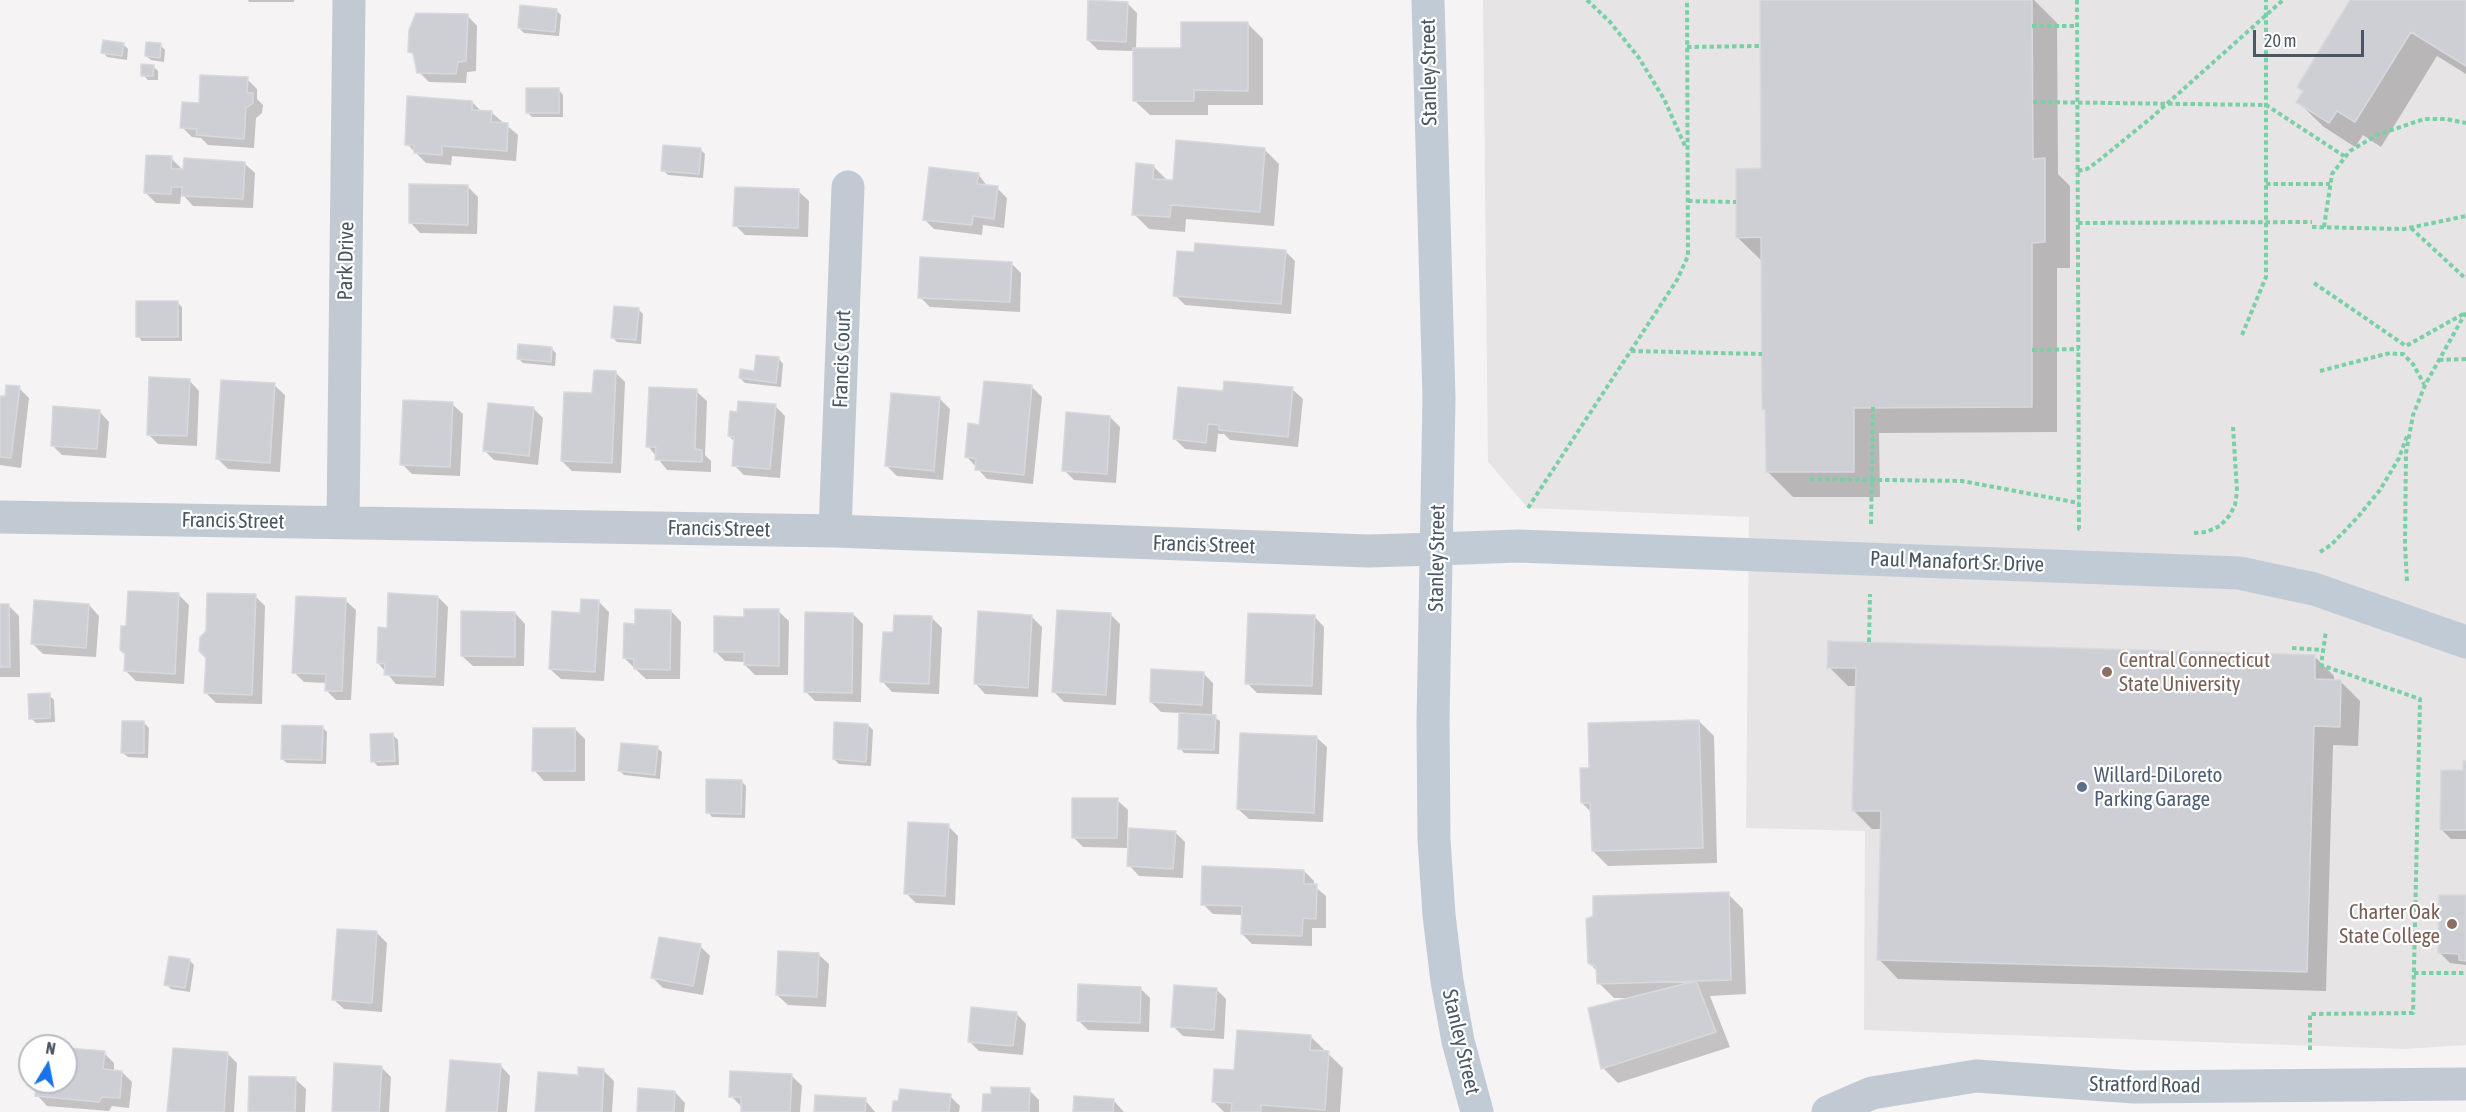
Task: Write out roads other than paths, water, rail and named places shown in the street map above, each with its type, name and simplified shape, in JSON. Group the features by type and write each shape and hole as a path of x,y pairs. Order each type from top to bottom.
{"main road":[{"name":"Stanley Street","path":"1428,0 1439,363 1433,803 1436,878 1452,1012 1464,1068 1477,1112"},
{"name":"Paul Manafort Sr. Drive","path":"1437,549 1518,546 2239,573 2314,589 2466,642"}],"street":[{"name":"Park Drive","path":"343,522 349,0"},
{"name":"Francis Court","path":"835,531 848,187"},
{"name":"Francis Street","path":"0,517 835,531 1368,551 1437,549"},
{"name":"Stratford Road","path":"1828,1112 1872,1093 1976,1076 2134,1087 2466,1084"}],"place":[{"name":"Central Connecticut State University","path":"2107,672"},
{"name":"Willard-DiLoreto Parking Garage","path":"2082,787"},
{"name":"Charter Oak State College","path":"2452,924"}]}
